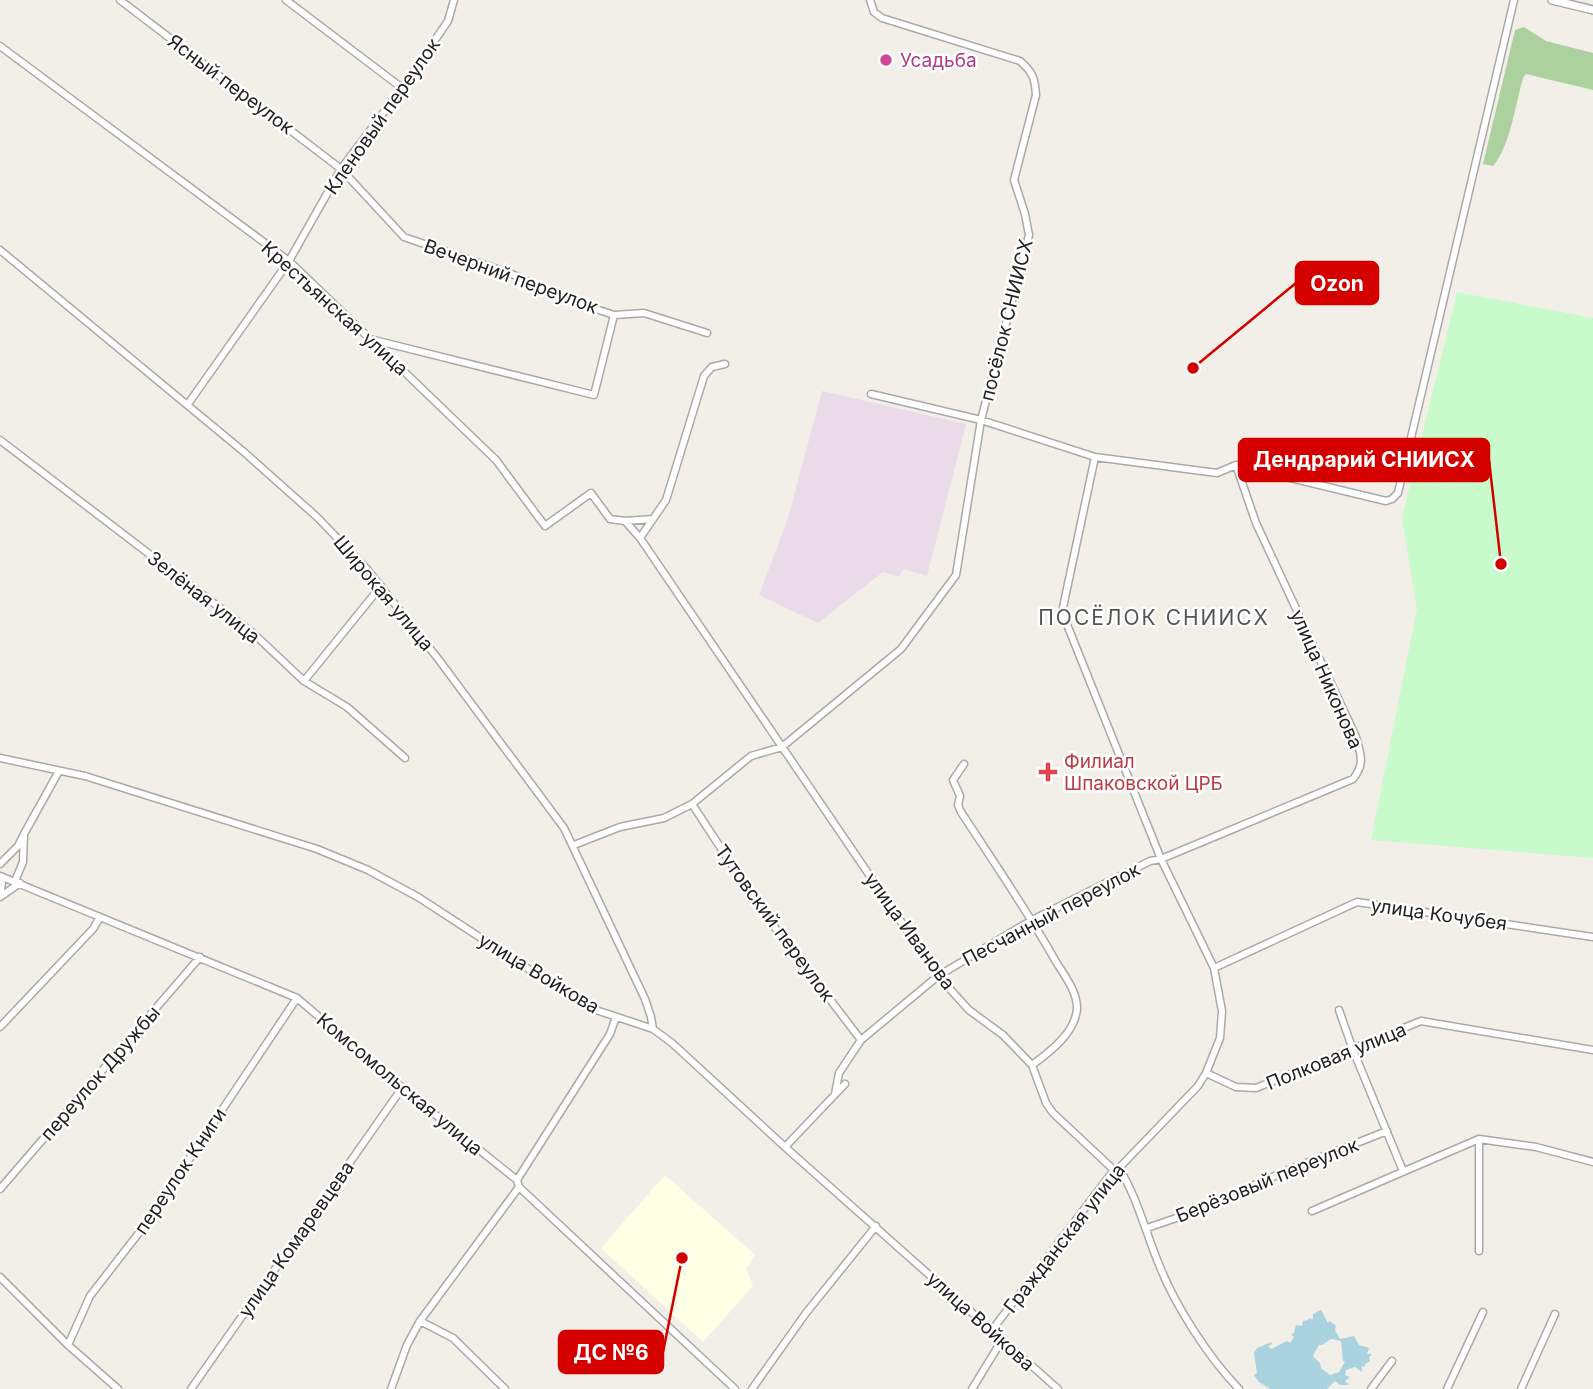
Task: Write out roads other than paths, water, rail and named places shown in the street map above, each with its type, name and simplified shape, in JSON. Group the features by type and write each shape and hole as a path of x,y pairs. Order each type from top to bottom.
{"street":[{"name":"Ясный переулок","path":"120,0 341,169"},
{"path":"286,0 402,88"},
{"name":"Кленовый переулок","path":"188,404 289,261 341,169 448,21 454,0"},
{"name":"посёлок СНИИСХ","path":"782,747 901,649 956,575 981,420 1029,235 1026,214 1014,180 1035,95 1033,73 1020,61 882,18 874,12 870,0"},
{"path":"1236,465 1385,500 1398,494 1514,0"},
{"path":"1552,0 1593,10"},
{"name":"Крестьянская улица","path":"0,46 289,261 496,460 543,522"},
{"name":"Вечерний переулок","path":"341,169 404,237 514,275 563,298 614,314 643,313 707,333"},
{"name":"Широкая улица","path":"0,250 188,404 317,517 344,543 381,586 541,796 574,845 645,999 653,1029"},
{"path":"372,339 594,395 614,314"},
{"path":"640,538 666,500 704,376 712,367 725,364"},
{"name":"посёлок СНИИСХ","path":"871,394 981,420 1095,457 1217,473 1236,465"},
{"name":"Зелёная улица","path":"0,440 254,634 304,681 347,707 405,758"},
{"name":"Гражданская улица","path":"992,1330 1116,1169 1198,1086 1220,1038 1222,1011 1214,968 1161,859 1062,612 1095,457"},
{"name":"улица Никонова","path":"1161,859 1353,779 1360,770 1361,754 1356,737 1256,523 1236,465"},
{"name":"улица Иванова","path":"543,522 545,526 591,493 610,519 625,521 640,538 730,669 937,976 969,1010 1003,1035 1032,1065 1046,1103 1053,1113 1116,1169"},
{"path":"625,521 653,519"},
{"path":"304,681 381,586"},
{"path":"574,845 620,827 664,818 692,804 751,756 782,747"},
{"name":"улица Войкова","path":"0,758 85,776 317,849 368,870 418,897 573,998 616,1017 653,1029 672,1043 1058,1389"},
{"path":"964,764 953,779 960,796 958,805 1032,920 1076,996 1077,1012 1067,1033 1048,1054 1032,1065"},
{"path":"0,864 18,845 59,771"},
{"name":"Тутовский переулок","path":"692,804 760,908 861,1040"},
{"path":"0,897 18,882 23,862 24,834"},
{"name":"Песчанный переулок","path":"835,1094 839,1073 861,1040 937,976 1032,920 1150,861 1161,859"},
{"path":"0,878 0,897"},
{"name":"Комсомольская улица","path":"0,878 18,882 297,998 518,1184 735,1389"},
{"name":"улица Кочубея","path":"1214,968 1357,902 1593,937"},
{"path":"0,1027 93,929 100,916"},
{"name":"переулок Дружбы","path":"0,1189 200,957"},
{"name":"переулок Книги","path":"68,1345 90,1296 145,1225 297,998"},
{"path":"1339,1010 1353,1051 1403,1171"},
{"path":"391,1389 407,1345 420,1321 518,1184 610,1034 616,1017"},
{"name":"Полковая улица","path":"1206,1073 1236,1087 1256,1088 1353,1051 1421,1021 1593,1050"},
{"path":"785,1147 845,1084"},
{"name":"улица Комаревцева","path":"191,1389 402,1088"},
{"name":"Берёзовый переулок","path":"1147,1228 1185,1215 1387,1131"},
{"path":"1479,1139 1479,1251"},
{"path":"1312,1211 1479,1139 1536,1147 1593,1162"},
{"path":"1116,1169 1128,1183 1172,1296 1196,1333 1239,1389"},
{"path":"752,1389 806,1313 876,1226"},
{"path":"0,1277 68,1345 118,1389"},
{"path":"1447,1389 1483,1312"},
{"path":"1521,1389 1555,1314"},
{"path":"420,1321 453,1338 505,1389"},
{"path":"972,1389 1002,1340"},
{"path":"1371,1389 1392,1361"}],"water":[{"path":"1321,1310 1328,1323 1330,1321 1336,1326 1335,1330 1340,1339 1354,1336 1359,1345 1369,1348 1367,1354 1372,1354 1370,1361 1365,1367 1362,1366 1362,1372 1355,1367 1346,1370 1345,1375 1350,1377 1345,1381 1349,1385 1340,1385 1335,1381 1327,1389 1270,1389 1259,1382 1254,1375 1257,1373 1254,1353 1257,1348 1272,1342 1268,1346 1271,1349 1287,1341 1290,1343 1296,1325 1302,1326 1303,1321 1313,1319 1313,1314","holes":["1331,1339 1341,1341 1345,1362 1339,1372 1330,1375 1313,1356 1319,1345"]}],"place":[{"name":"Усадьба","path":"886,60"},
{"name":"Ozon","path":"1193,368"},
{"name":"Дендрарий СНИИСХ","path":"1501,564"},
{"name":"Филиал Шпаковской ЦРБ","path":"1048,772"},
{"name":"ДС №6","path":"682,1258"}],"district":[{"name":"ПОСЁЛОК СНИИСХ","path":"1154,618"}]}
